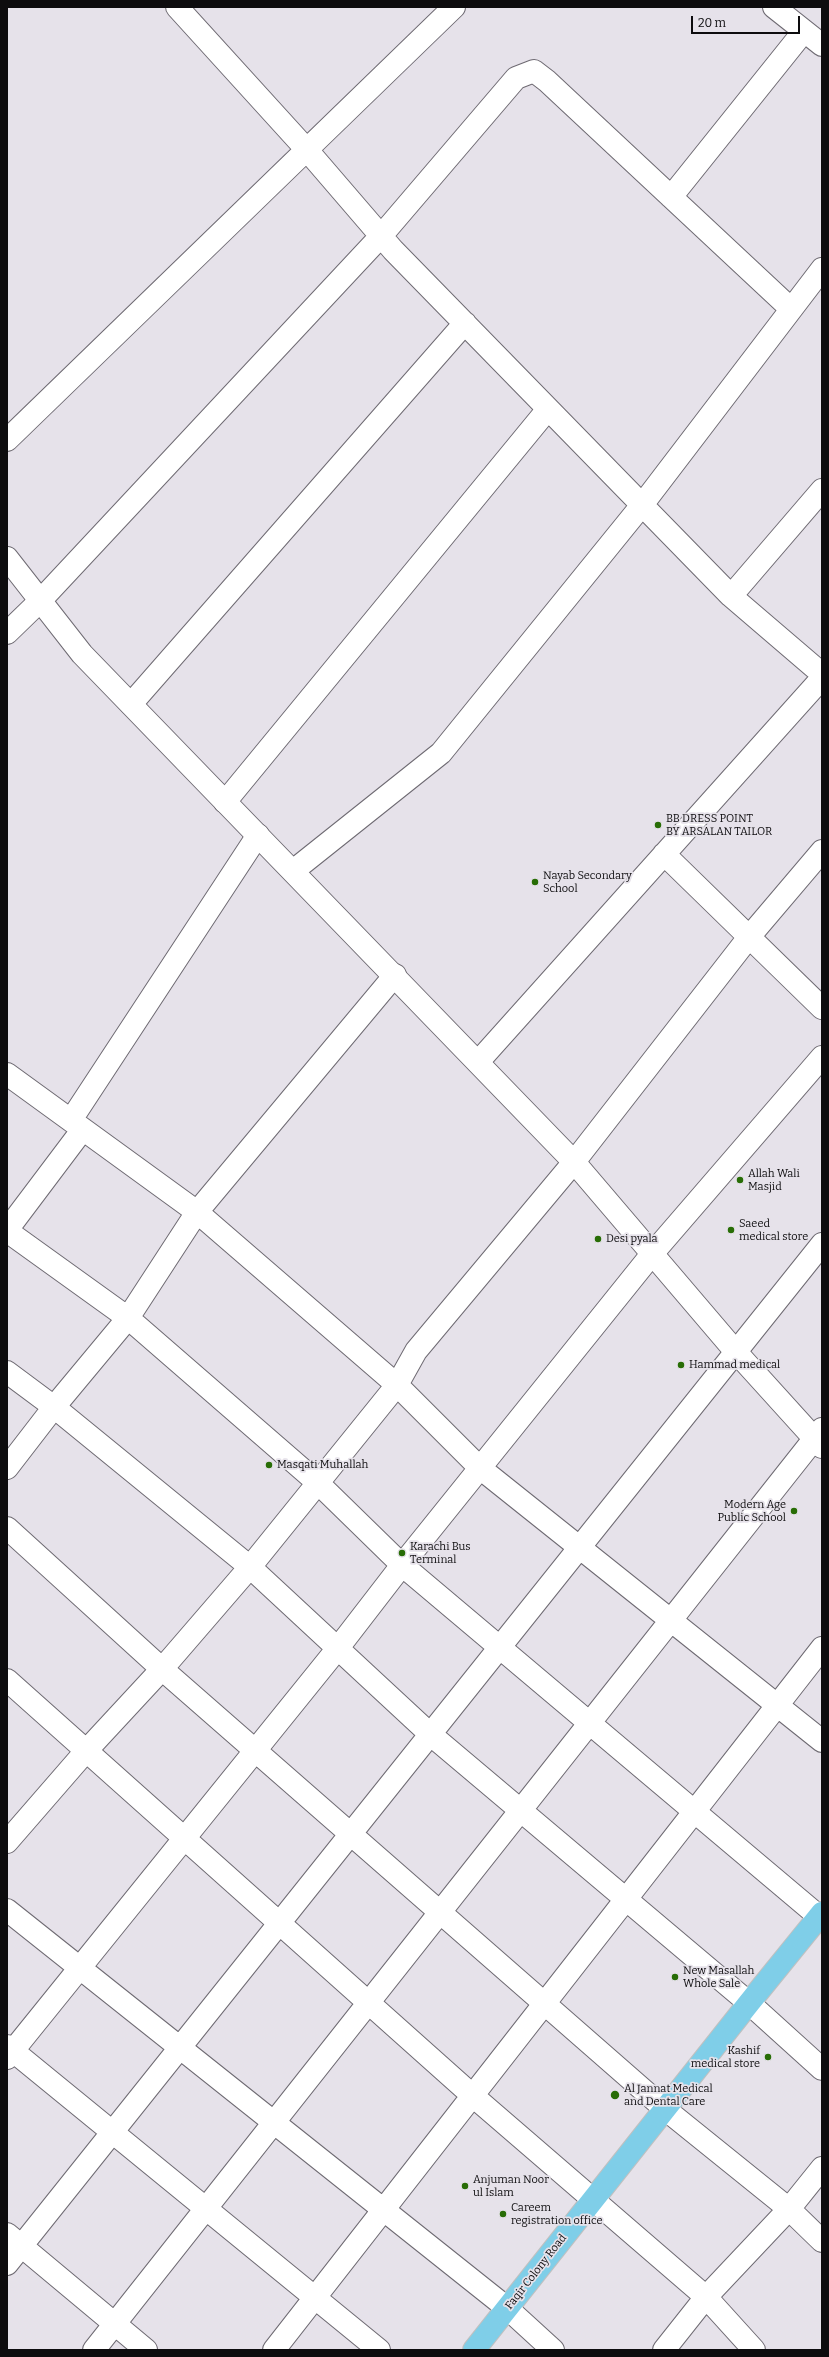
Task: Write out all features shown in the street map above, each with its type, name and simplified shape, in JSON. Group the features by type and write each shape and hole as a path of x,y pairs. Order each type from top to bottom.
{"main road":[{"name":"Faqir Colony Road","path":"474,2350 749,2003 821,1916"}],"street":[{"path":"177,7 307,150 382,236 464,323 731,596 822,674"},
{"path":"7,440 454,7"},
{"path":"774,7 822,45"},
{"path":"671,197 804,31"},
{"path":"7,633 40,601 382,236 516,78 534,71 790,308"},
{"path":"293,871 441,753 642,505 790,308 822,268"},
{"path":"131,704 464,323"},
{"path":"225,802 548,409"},
{"path":"731,596 822,490"},
{"path":"7,558 82,654 225,802 395,974 574,1162 736,1352 820,1438 671,1620 94,2350"},
{"path":"478,1062 822,678"},
{"path":"258,835 77,1124 7,1230 128,1318 318,1483 402,1565 821,1916"},
{"path":"7,1842 86,1751 162,1669 250,1567 397,1385 416,1351 574,1162 749,937 822,851"},
{"path":"664,854 822,1008"},
{"path":"7,1468 54,1407 128,1318 197,1212 395,974"},
{"path":"379,2350 113,2132 9,2052 79,1968 338,1648 402,1565 652,1254 822,1056"},
{"path":"7,1074 197,1212 397,1385 480,1468 822,1741"},
{"path":"7,2264 14,2240 113,2132 822,1244"},
{"path":"7,1372 54,1407 250,1567 430,1734 749,2003 822,2069"},
{"path":"7,1528 162,1669 665,2109 788,2209 822,2241"},
{"path":"274,2350 822,1648"},
{"path":"7,1680 473,2096 706,2297 754,2350"},
{"path":"7,1910 507,2308 553,2350"},
{"path":"664,2350 706,2297 788,2209 822,2168"},
{"path":"14,2240 146,2350"}],"place":[{"name":"BB DRESS POINT BY ARSALAN TAILOR","path":"658,825"},
{"name":"Nayab Secondary School","path":"535,882"},
{"name":"Allah Wali Masjid","path":"740,1180"},
{"name":"Saeed medical store","path":"731,1230"},
{"name":"Desi pyala","path":"598,1239"},
{"name":"Hammad medical","path":"681,1365"},
{"name":"Masqati Muhallah","path":"269,1465"},
{"name":"Modern Age Public School","path":"794,1511"},
{"name":"Karachi Bus Terminal","path":"402,1553"},
{"name":"New Masallah Whole Sale","path":"675,1977"},
{"name":"Kashif medical store","path":"768,2057"},
{"name":"Al Jannat Medical and Dental Care","path":"615,2095"},
{"name":"Anjuman Noor ul Islam","path":"465,2186"},
{"name":"Careem registration office","path":"503,2214"}]}
